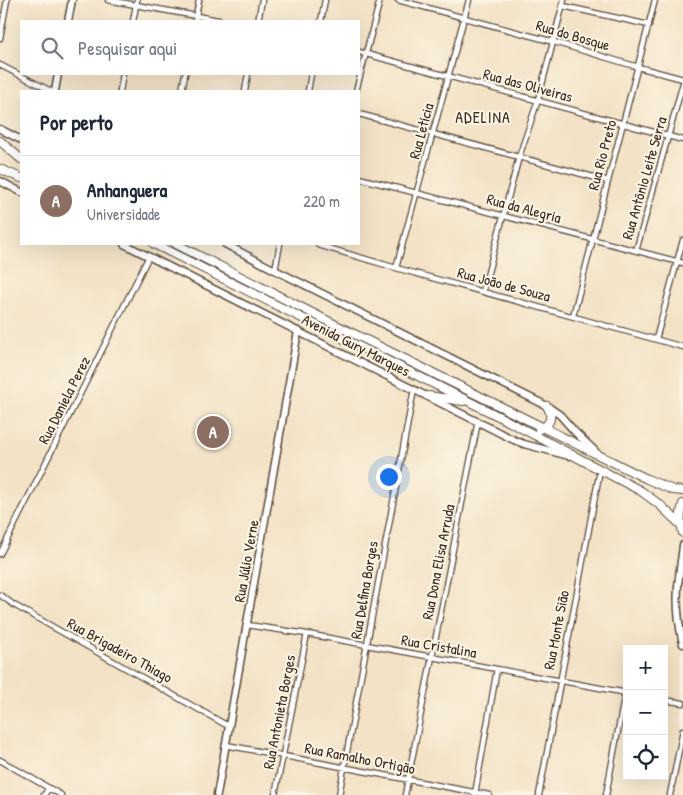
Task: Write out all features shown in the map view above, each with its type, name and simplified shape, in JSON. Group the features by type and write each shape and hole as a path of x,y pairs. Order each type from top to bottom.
{"main road":[{"path":"68,20 72,0"},
{"path":"53,90 58,75"},
{"path":"0,129 20,139"},
{"path":"0,141 20,159"},
{"path":"0,169 20,178"},
{"path":"0,181 20,191"},
{"name":"Avenida Gury Marques","path":"126,245 524,444 580,459"},
{"name":"Avenida Gury Marques","path":"156,245 504,419 647,494 682,530"},
{"name":"Avenida Gury Marques","path":"178,245 599,456 660,485 683,491"},
{"name":"Avenida Gury Marques","path":"227,245 547,406 560,415 599,456"},
{"name":"Rua Júlio Verne","path":"217,795 298,331"},
{"path":"428,396 468,401"},
{"path":"504,419 533,429 544,428 551,416 547,406"},
{"path":"683,504 680,514 683,543 678,577 680,625 683,644"}],"street":[{"path":"0,38 7,0"},
{"path":"108,0 137,2 195,19 210,20"},
{"path":"195,19 199,0"},
{"path":"258,20 262,0"},
{"path":"321,20 325,0"},
{"path":"356,90 380,0"},
{"name":"Rua do Bosque","path":"398,0 683,79"},
{"name":"Rua Letícia","path":"396,268 469,0"},
{"path":"483,291 519,157 538,100 564,0"},
{"name":"Rua Rio Preto","path":"573,316 655,0"},
{"path":"133,20 137,2"},
{"path":"563,6 649,25"},
{"name":"Rua das Oliveiras","path":"360,52 683,140"},
{"path":"0,65 20,75"},
{"path":"20,75 51,90"},
{"path":"120,90 123,75"},
{"path":"182,90 185,75"},
{"path":"245,90 248,75"},
{"path":"308,90 311,75"},
{"name":"Rua Antônio Leite Serra","path":"636,251 683,84"},
{"path":"360,114 608,181"},
{"name":"Rua da Alegria","path":"360,178 683,263"},
{"path":"656,339 683,240"},
{"path":"275,270 280,245"},
{"name":"Rua João de Souza","path":"321,245 396,268 683,347"},
{"name":"Rua Daniela Perez","path":"0,554 150,256"},
{"name":"Rua Delfina Borges","path":"339,795 414,389"},
{"name":"Rua Dona Elisa Arruda","path":"405,795 478,421"},
{"name":"Rua Monte Sião","path":"539,795 600,470"},
{"name":"Rua Brigadeiro Thiago","path":"0,595 22,610 228,726"},
{"name":"Rua Cristalina","path":"247,625 307,634 623,692"},
{"name":"Rua Antonieta Borges","path":"275,795 307,634"},
{"path":"475,794 497,670"},
{"path":"668,701 683,703"},
{"path":"606,795 623,708"},
{"path":"670,795 683,730"},
{"name":"Rua Ramalho Ortigão","path":"226,745 475,794 489,795"},
{"path":"0,760 61,795"},
{"path":"44,795 49,788"}],"place":[{"name":"Anhanguera","path":"213,432"}],"district":[{"name":"ADELINA","path":"483,117"}]}
